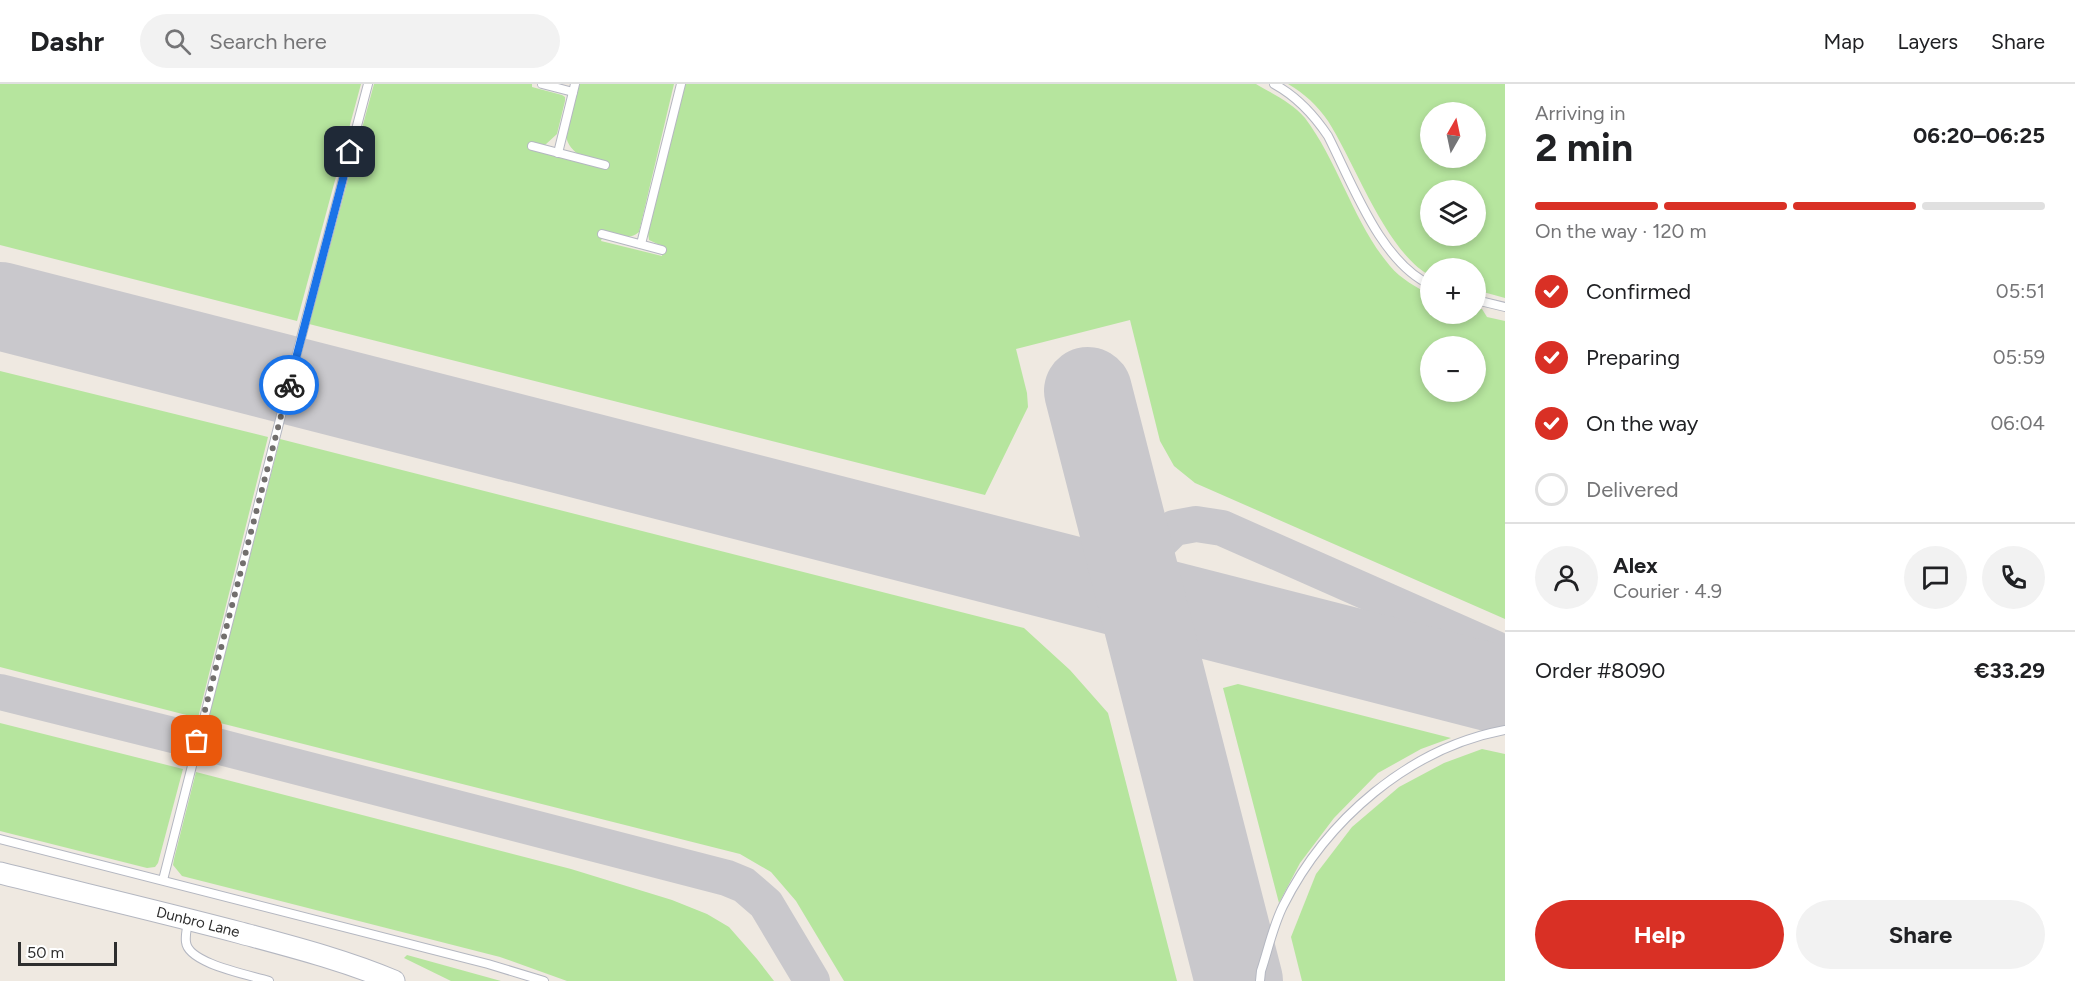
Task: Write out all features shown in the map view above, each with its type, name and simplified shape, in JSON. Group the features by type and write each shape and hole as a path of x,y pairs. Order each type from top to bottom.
{"main road":[{"name":"Dunbro Lane","path":"0,873 317,953 394,981"}],"lane":[{"path":"163,880 211,684 368,84"},
{"path":"542,84 574,88 558,153"},
{"path":"641,244 681,84"},
{"path":"1274,84 1301,104 1319,123 1328,136 1375,229 1390,252 1406,269 1420,278"},
{"path":"532,146 605,165"},
{"path":"602,234 662,250"},
{"path":"1486,302 1505,307"},
{"path":"1260,981 1261,971 1283,907 1318,849 1365,799 1420,761 1483,734 1505,730"},
{"path":"0,839 488,964 544,981"},
{"path":"189,919 185,943 191,953 205,962 269,981"}],"green space":[{"path":"0,84 361,84 297,321 0,245"},
{"path":"374,84 532,84 532,87 562,95 565,101 557,134 545,145 533,143 531,150 604,168 575,152 566,136 579,84 674,84 639,232 627,237 604,232 601,241 662,256 664,247 649,240 648,233 684,84 1256,84 1300,113 1317,135 1377,249 1399,275 1420,289 1420,324 1486,324 1486,315 1505,321 1505,619 1195,483 1174,466 1160,441 1130,320 1016,349 1027,393 1028,407 985,495 309,324"},
{"path":"1288,84 1505,84 1505,298 1486,293 1486,258 1420,258 1420,268 1415,265 1386,228 1328,121 1305,96"},
{"path":"0,371 268,437 198,718 0,667"},
{"path":"280,439 1024,628 1070,670 1108,713 1177,981 844,981 796,901 771,872 740,854 208,720"},
{"path":"1238,684 1451,738 1421,749 1378,773 1334,818 1300,863 1279,903 1223,688"},
{"path":"0,723 183,769 155,867 147,868 0,831"},
{"path":"1482,749 1505,754 1505,981 1302,981 1291,937 1316,874 1352,827 1399,787 1444,763"},
{"path":"196,772 571,869 672,900 707,914 729,927 774,981 567,981 500,957 182,876 173,865"},
{"path":"407,955 501,981 451,981 404,958"}],"taxiway":[{"path":"0,324 110,334"},
{"path":"1138,587 1147,555 1174,528 1196,524 1222,528 1496,649 1505,656"},
{"path":"0,692 727,878 744,885 766,904 812,981"}],"runway":[{"path":"0,306 1505,691"},
{"path":"1088,391 1239,981"}],"way so far":[{"path":"197,741 289,385"}],"route":[{"path":"289,385 350,152"}]}
